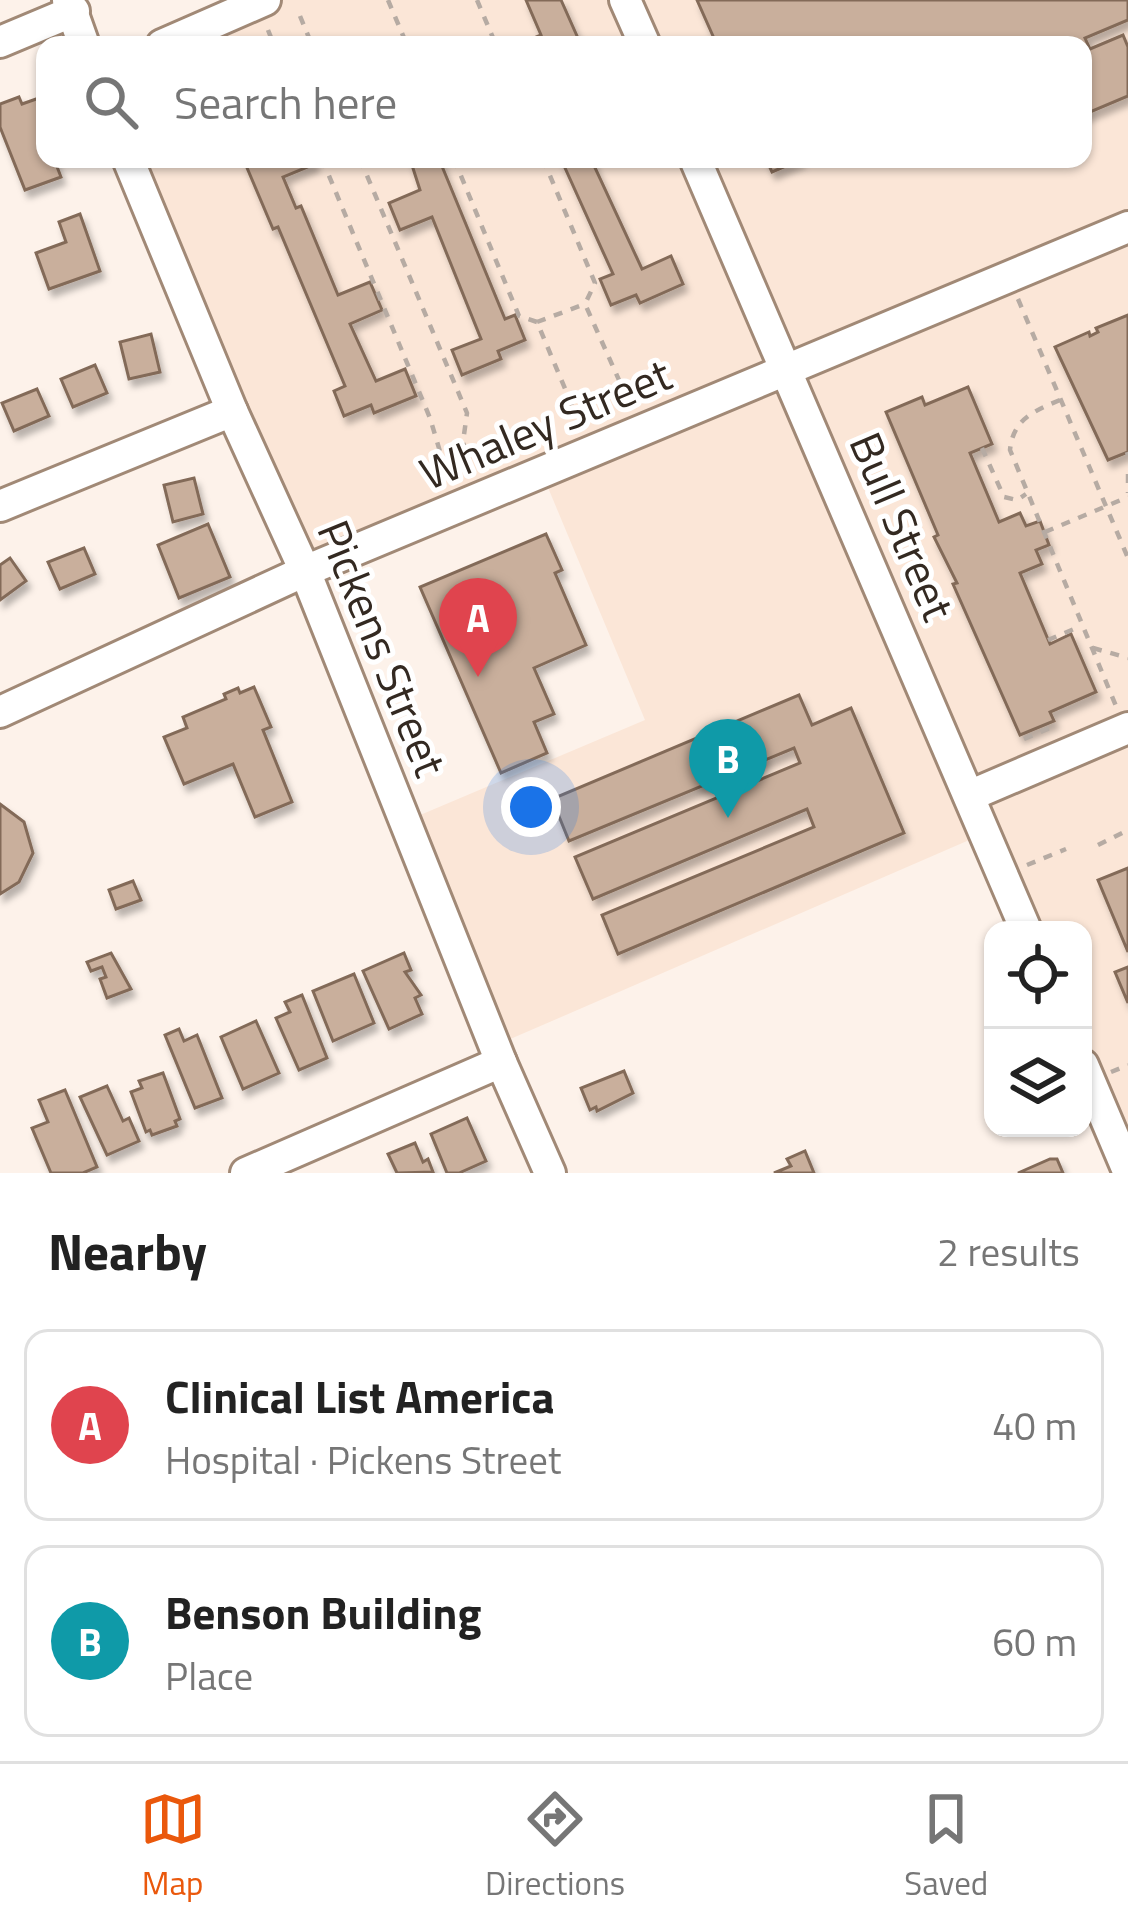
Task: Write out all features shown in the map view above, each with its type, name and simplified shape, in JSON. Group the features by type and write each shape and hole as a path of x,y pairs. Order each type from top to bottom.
{"street":[{"path":"625,0 641,36"},
{"path":"0,42 71,6 81,36"},
{"path":"193,36 266,15"},
{"name":"Pickens Street","path":"132,168 232,411 305,571 550,1173"},
{"name":"Bull Street","path":"698,168 1022,921"},
{"name":"Whaley Street","path":"0,712 305,571 1128,227"},
{"path":"0,506 232,411"},
{"path":"969,796 1127,728"},
{"path":"246,1173 501,1062"},
{"path":"1092,1086 1128,1171"}],"path":[{"path":"388,0 402,36"},
{"path":"477,0 492,36"},
{"path":"300,16 308,36"},
{"path":"326,168 430,418 444,465"},
{"path":"364,168 466,413 463,442 467,455"},
{"path":"458,168 519,316 537,322 585,304 595,284 547,168"},
{"path":"1017,296 1128,558"},
{"path":"585,304 623,389"},
{"path":"537,322 574,410"},
{"path":"1060,400 1028,414 1012,435 1012,460 1127,728"},
{"path":"982,448 1004,497 1017,500 1026,494"},
{"path":"1044,532 1128,495 1128,474"},
{"path":"1048,640 1082,626"},
{"path":"1091,648 1128,658"},
{"path":"1024,739 1049,728"},
{"path":"1098,845 1128,830"},
{"path":"1003,874 1066,849"}],"shaded area":[{"path":"238,0 1128,0 1128,1147 1092,1065 1092,921 1029,921 990,831 499,1044 406,821 645,720 539,466 301,564 138,168 1092,168 1092,36 150,36"}],"building":[{"path":"526,0 561,0 577,36 541,35"},
{"path":"697,0 1128,0 1128,20 1090,36 713,36"},
{"path":"1123,35 1128,47 1128,96 1092,111 1092,48"},
{"path":"19,97 22,104 36,99 36,168 58,168 61,177 25,190 0,127 0,104"},
{"path":"247,168 305,168 283,177 296,208 301,206 338,295 370,282 382,310 350,324 376,381 405,369 416,396 374,413 371,405 344,416 334,391 345,386 278,227 273,229"},
{"path":"413,168 443,168 505,319 515,315 525,340 498,351 501,359 462,375 452,350 481,339 432,217 400,230 389,203 420,190"},
{"path":"565,168 595,168 642,269 671,256 683,284 640,303 636,295 611,305 600,279 613,274"},
{"path":"80,214 100,271 49,289 36,253 66,242 59,222"},
{"path":"1128,315 1128,452 1108,460 1055,347 1089,332 1090,336 1098,332 1096,328"},
{"path":"151,334 160,372 129,379 120,342"},
{"path":"95,365 107,393 73,407 61,379"},
{"path":"968,387 992,444 970,453 999,522 1020,513 1026,526 1040,521 1049,545 1036,550 1042,564 1020,573 1050,644 1071,634 1096,692 1050,712 1054,721 1020,735 953,584 957,583 934,537 938,535 886,412 922,397 925,405"},
{"path":"37,389 49,416 14,431 2,403"},
{"path":"194,478 203,514 173,522 164,485"},
{"path":"208,524 230,577 179,598 158,545"},
{"path":"546,534 562,570 555,573 586,645 534,668 554,714 534,722 547,753 501,773 420,587"},
{"path":"84,548 95,574 60,589 48,562"},
{"path":"10,558 26,581 0,600 0,565"},
{"path":"254,687 271,727 263,730 292,802 255,817 233,764 184,784 164,737 187,728 183,717 226,699 224,694"},
{"path":"799,695 812,725 851,708 904,833 618,954 602,915 814,827 807,809 593,899 575,857 800,763 794,748 569,841 552,799"},
{"path":"0,804 24,822 33,853 19,882 0,894"},
{"path":"1128,868 1128,952 1098,880"},
{"path":"133,881 141,900 116,909 109,890"},
{"path":"111,953 131,989 107,998 100,979 106,977 102,967 91,971 87,962"},
{"path":"404,953 411,970 405,972 421,995 415,998 422,1014 389,1029 363,971"},
{"path":"1128,967 1128,1003 1115,972"},
{"path":"354,974 374,1023 333,1041 313,991"},
{"path":"302,995 327,1058 299,1070 276,1018 290,1012 285,1002"},
{"path":"256,1021 279,1073 243,1089 221,1037"},
{"path":"179,1029 184,1041 197,1035 222,1098 195,1108 165,1035"},
{"path":"624,1071 633,1093 590,1110 581,1088"},
{"path":"163,1073 180,1119 175,1121 177,1126 152,1135 146,1132 131,1092 142,1088 139,1081"},
{"path":"107,1086 123,1121 129,1118 139,1141 107,1155 80,1097"},
{"path":"65,1090 97,1167 83,1173 51,1173 32,1128 48,1122 39,1100"},
{"path":"467,1118 486,1161 447,1173 431,1134"},
{"path":"415,1143 433,1172 397,1173 388,1154"},
{"path":"805,1151 814,1173 774,1173 791,1166 787,1159"},
{"path":"1057,1159 1063,1173 1018,1173"}],"place":[{"name":"Clinical List America","path":"478,677"},
{"name":"Benson Building","path":"728,818"}]}
